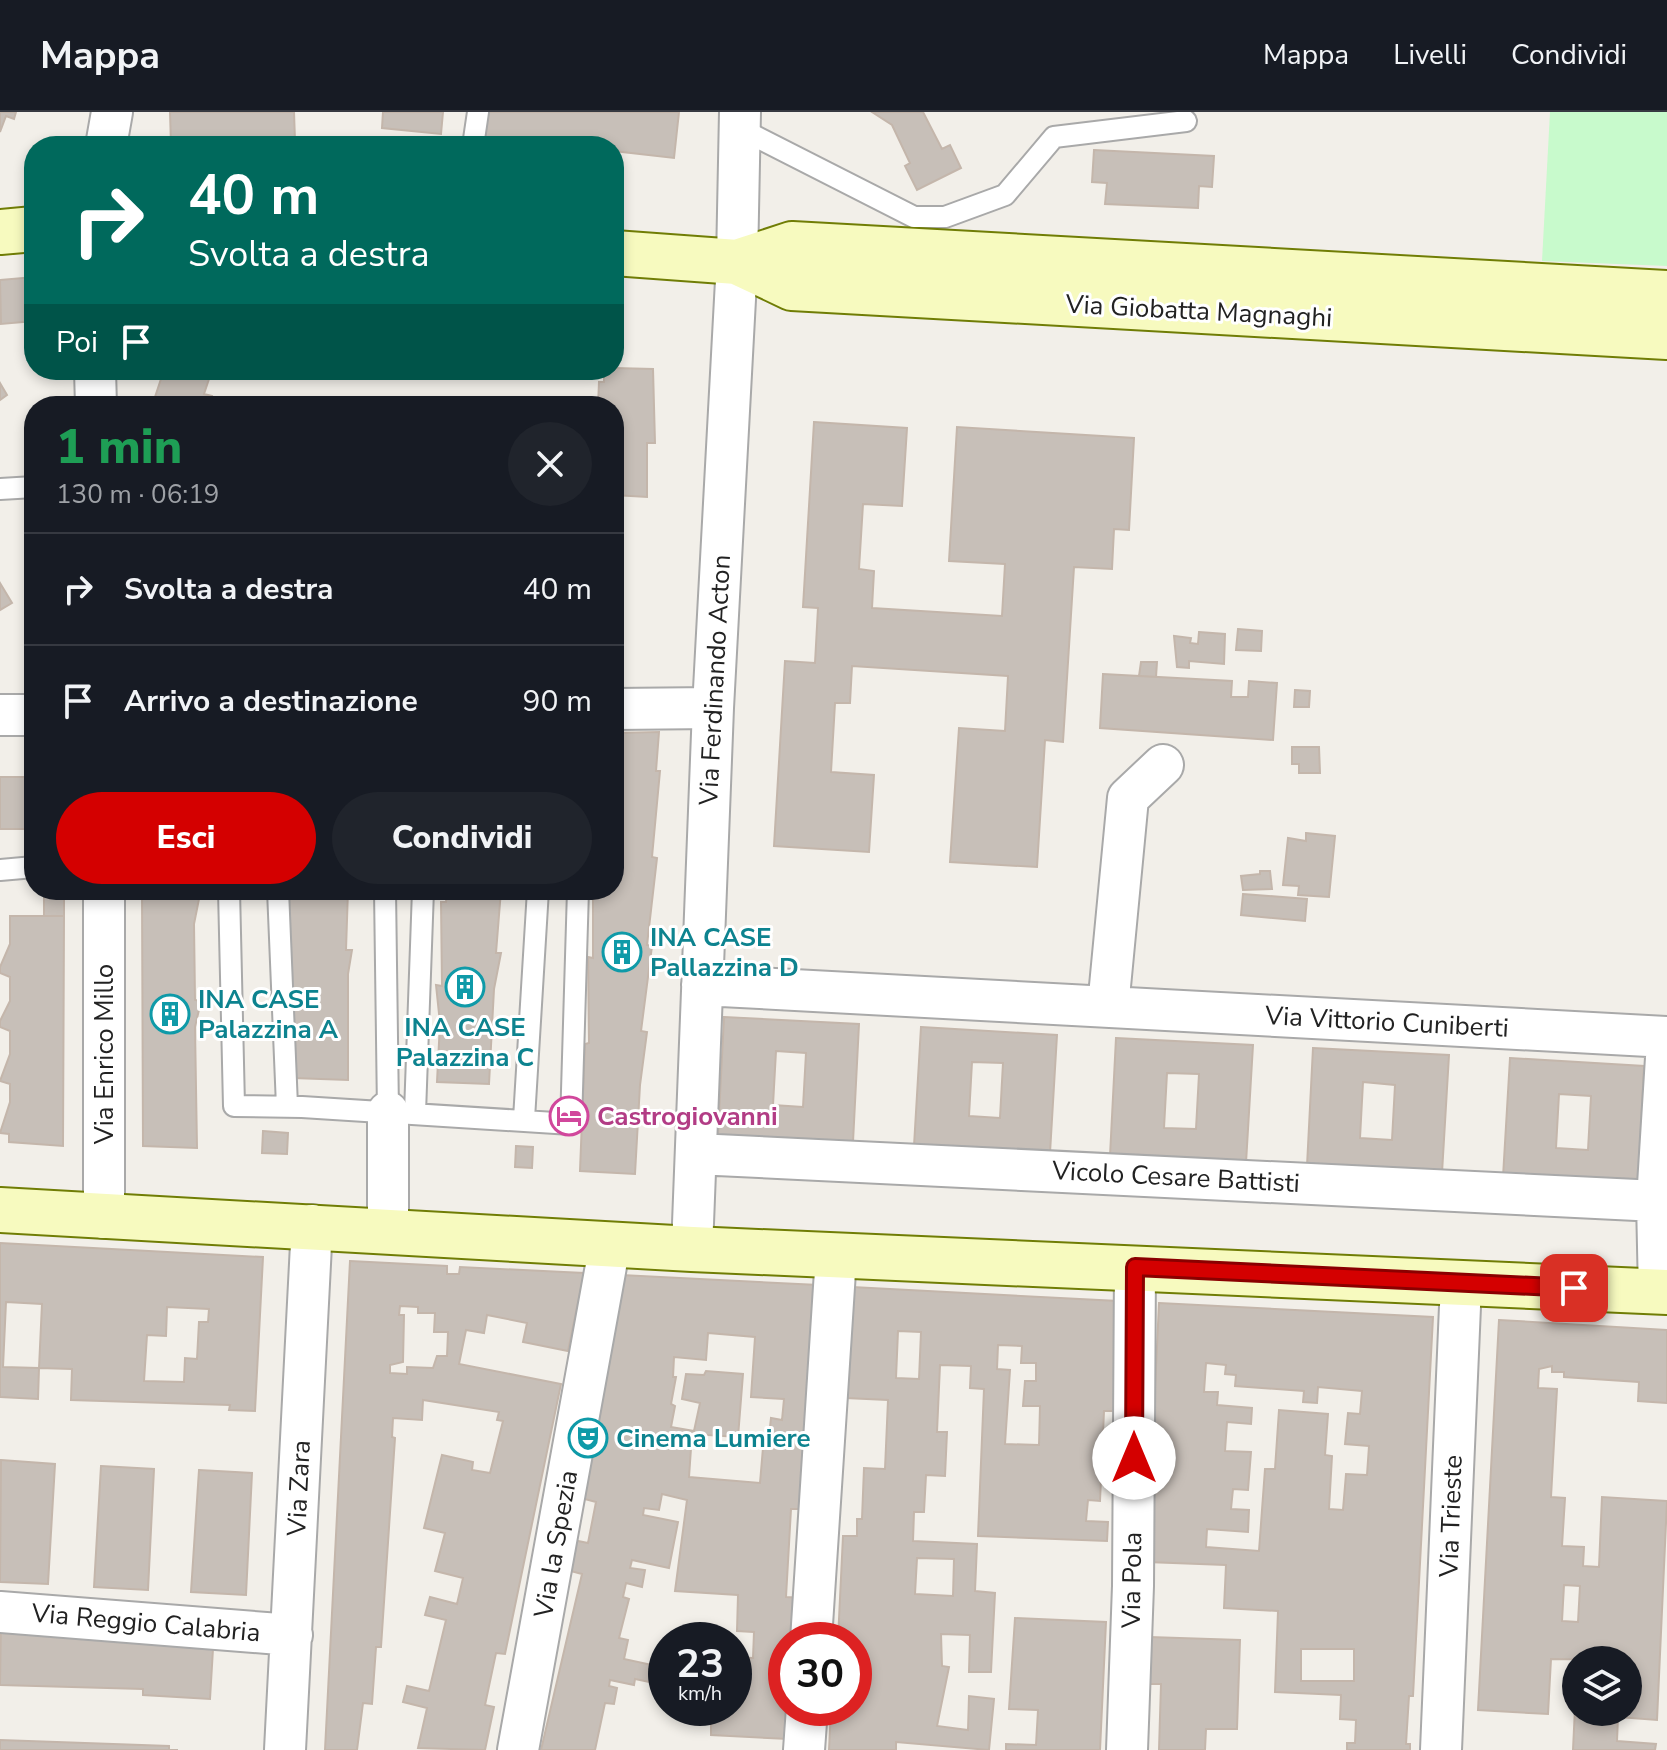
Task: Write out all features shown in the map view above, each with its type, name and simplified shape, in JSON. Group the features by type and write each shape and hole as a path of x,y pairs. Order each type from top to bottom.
{"main road":[{"path":"0,232 24,230"},
{"name":"Via Giobatta Magnaghi","path":"737,262 792,244 1667,293"},
{"name":"Via Giobatta Magnaghi","path":"624,254 737,262 792,288 1667,337"},
{"path":"0,1210 104,1218 312,1225 692,1249 1663,1292"}],"street":[{"path":"108,136 112,112"},
{"name":"Via Ferdinando Acton","path":"692,1249 713,708 737,262 740,120"},
{"path":"624,709 713,708"},
{"path":"0,715 24,715"},
{"path":"1108,1007 1128,798 1163,765"},
{"name":"Via Enrico Millo","path":"104,900 104,1218"},
{"name":"Via Vittorio Cuniberti","path":"702,985 1667,1039"},
{"path":"1663,1292 1657,1201 1667,1039"},
{"path":"388,1230 402,1112"},
{"name":"Vicolo Cesare Battisti","path":"696,1154 1657,1201"},
{"name":"Via Zara","path":"285,1750 312,1225"},
{"name":"Via la Spezia","path":"518,1750 610,1244"},
{"path":"812,1622 836,1256"},
{"name":"Via Pola","path":"1127,1750 1133,1586 1135,1267"},
{"name":"Via Trieste","path":"1441,1750 1461,1283"},
{"name":"Via Reggio Calabria","path":"0,1612 292,1635"},
{"path":"804,1750 806,1726"}],"lane":[{"path":"474,136 478,112"},
{"path":"740,120 914,217 945,217 1005,195 1054,137 1186,121"},
{"path":"0,489 24,488"},
{"path":"0,870 24,868"},
{"path":"229,900 234,1106 402,1112 571,1124 578,900"},
{"path":"279,900 294,1107"},
{"path":"386,900 402,1112"},
{"path":"402,1112 422,900"},
{"path":"524,1119 537,900"}],"green space":[{"path":"1550,112 1667,112 1667,266 1542,261"}],"building":[{"path":"0,112 16,112 14,119 6,116 0,132"},
{"path":"170,112 294,112 295,136 171,136"},
{"path":"383,112 443,112 441,134 382,128"},
{"path":"483,112 679,112 674,158 624,152 624,136 480,136"},
{"path":"872,112 923,112 942,149 950,145 961,168 917,190 905,166 910,163 892,125"},
{"path":"1094,150 1214,156 1212,187 1199,186 1198,208 1105,204 1107,183 1092,182"},
{"path":"24,278 24,322 1,324 0,280"},
{"path":"624,368 653,369 655,443 647,443 647,497 624,496 624,396 598,396 599,382 624,380"},
{"path":"161,380 209,380 204,394 212,396 155,396"},
{"path":"0,383 7,395 0,400"},
{"path":"814,422 907,428 902,506 863,504 859,569 874,571 872,608 1002,616 1005,564 949,561 957,427 1134,438 1129,530 1114,529 1112,569 1074,567 1063,742 1045,740 1037,867 950,862 959,728 1005,731 1008,676 852,666 850,703 835,703 831,772 874,775 869,852 774,846 785,661 815,663 818,608 803,607"},
{"path":"0,583 12,603 0,610"},
{"path":"1238,629 1262,631 1261,651 1236,650"},
{"path":"1199,632 1225,634 1224,664 1189,661 1189,668 1177,667 1174,636 1191,638 1190,643 1198,644"},
{"path":"1141,662 1157,662 1156,677 1139,676"},
{"path":"1103,674 1232,681 1231,697 1248,697 1249,681 1277,683 1273,740 1100,728"},
{"path":"1295,690 1310,691 1309,707 1294,707"},
{"name":"INA CASE Pallazzina D","path":"659,732 656,771 660,771 652,857 657,858 647,945 652,946 641,1031 647,1032 640,1085 635,1174 580,1171 585,1044 589,1043 588,957 593,958 593,900 624,900 624,733"},
{"path":"1292,747 1319,747 1320,773 1299,773 1299,764 1292,764"},
{"path":"0,777 24,777 24,829 0,829"},
{"path":"1306,833 1335,836 1329,897 1298,895 1299,886 1283,885 1288,838 1306,841"},
{"path":"1260,871 1270,871 1272,889 1243,890 1241,876 1260,874"},
{"path":"1243,894 1307,899 1305,921 1241,915"},
{"path":"44,900 64,900 64,916 44,916"},
{"name":"INA CASE Palazzina A","path":"142,900 199,900 194,924 195,1000 201,1001 195,1027 197,1148 143,1146"},
{"path":"289,900 348,900 346,950 352,950 348,974 348,1080 293,1078"},
{"name":"INA CASE Palazzina C","path":"500,900 496,953 501,953 494,989 489,1084 437,1082 440,1023 436,985 442,986 441,902"},
{"path":"10,916 64,916 63,1146 9,1142 9,1134 0,1133 10,1102 10,1084 0,1081 10,1054 10,1031 0,1027 0,1021 10,1001 10,977 0,973 0,967 10,944"},
{"path":"724,1017 859,1024 853,1142 718,1135","holes":["776,1051 806,1053 803,1107 773,1105"]},
{"path":"921,1027 1057,1035 1050,1153 914,1146","holes":["972,1062 1003,1063 1000,1118 969,1116"]},
{"path":"1116,1038 1253,1045 1246,1163 1110,1156","holes":["1167,1073 1199,1074 1196,1129 1164,1128"]},
{"path":"1313,1048 1449,1055 1442,1173 1307,1166","holes":["1363,1082 1395,1085 1392,1140 1360,1138"]},
{"path":"1510,1058 1644,1066 1638,1184 1503,1177","holes":["1559,1094 1591,1096 1588,1150 1556,1148"]},
{"path":"263,1131 288,1133 287,1154 262,1153"},
{"path":"516,1146 533,1147 532,1168 515,1167"},
{"path":"0,1243 263,1257 255,1411 229,1410 230,1405 71,1400 72,1369 39,1368 38,1399 0,1397","holes":["6,1302 42,1304 39,1368 3,1367","167,1307 209,1309 208,1322 199,1322 197,1359 185,1358 184,1382 144,1381 147,1335 166,1336"]},
{"path":"350,1261 447,1266 447,1274 459,1274 460,1267 584,1273 568,1351 523,1342 527,1323 487,1315 484,1333 466,1330 459,1364 561,1384 505,1654 496,1653 485,1705 494,1707 485,1750 418,1748 427,1708 403,1702 407,1686 429,1691 446,1620 425,1615 430,1597 457,1604 463,1578 435,1571 445,1533 424,1528 442,1455 473,1462 472,1470 490,1473 503,1421 497,1420 499,1412 423,1400 422,1420 393,1418 392,1437 395,1438 381,1647 376,1647 372,1704 363,1703 357,1750 325,1750","holes":["400,1306 418,1307 418,1313 435,1313 434,1332 448,1332 447,1356 437,1356 433,1368 407,1367 407,1374 390,1373 390,1365 403,1362 404,1315 399,1315"]},
{"path":"621,1275 818,1285 807,1509 791,1509 786,1597 803,1598 800,1622 768,1622 768,1726 789,1726 788,1739 711,1735 711,1726 752,1726 752,1622 737,1622 738,1595 675,1591 687,1500 662,1494 659,1510 644,1508 643,1515 678,1522 669,1568 632,1560 630,1568 645,1570 642,1587 626,1583 623,1597 629,1599 619,1638 628,1640 624,1659 648,1664 648,1682 635,1679 634,1685 610,1680 609,1686 617,1688 614,1704 605,1703 595,1750 541,1750 582,1574 567,1570 573,1540 588,1543 596,1502 581,1498","holes":["708,1333 755,1337 751,1397 784,1399 782,1420 771,1418 769,1436 764,1436 760,1483 689,1477 692,1434 738,1437 743,1374 706,1371 704,1375 686,1374 682,1399 700,1403 694,1431 671,1427 675,1406 671,1404 676,1377 673,1377 674,1357 706,1360"]},
{"path":"852,1287 1118,1301 1113,1411 1104,1411 1100,1501 1088,1500 1086,1521 1108,1522 1107,1541 978,1536 984,1389 970,1388 971,1366 940,1365 937,1432 947,1432 945,1476 926,1475 924,1512 914,1512 913,1541 977,1544 975,1591 995,1593 991,1672 969,1672 970,1635 941,1634 942,1666 949,1667 937,1726 968,1730 969,1696 994,1699 989,1750 896,1742 896,1750 829,1750 830,1726 872,1726 872,1622 839,1622 843,1536 857,1536 857,1519 862,1519 864,1468 885,1469 888,1400 846,1398","holes":["898,1331 921,1332 919,1379 896,1378","998,1345 1022,1346 1021,1363 1036,1363 1036,1381 1025,1381 1023,1406 1040,1406 1039,1445 1005,1444 1010,1370 997,1369","917,1558 954,1559 953,1596 915,1594"]},
{"path":"1159,1303 1433,1317 1413,1696 1409,1696 1406,1744 1410,1744 1410,1750 1347,1750 1347,1743 1355,1743 1356,1720 1340,1719 1341,1695 1275,1692 1278,1611 1224,1608 1226,1565 1147,1562","holes":["1206,1363 1226,1365 1225,1374 1236,1375 1235,1386 1304,1391 1303,1402 1317,1403 1318,1387 1362,1391 1360,1414 1348,1413 1345,1444 1369,1446 1367,1475 1346,1474 1343,1510 1329,1509 1332,1456 1325,1455 1328,1414 1279,1410 1275,1469 1265,1469 1259,1551 1206,1547 1207,1529 1248,1532 1249,1510 1231,1509 1233,1489 1248,1490 1251,1452 1225,1451 1227,1422 1251,1424 1252,1408 1217,1405 1218,1392 1204,1392","1301,1649 1354,1649 1354,1681 1301,1681"]},
{"path":"1499,1320 1667,1330 1667,1403 1638,1401 1639,1382 1564,1377 1564,1372 1552,1372 1552,1366 1539,1369 1538,1388 1557,1389 1551,1497 1565,1498 1562,1546 1584,1547 1583,1566 1599,1567 1602,1497 1667,1501 1657,1720 1642,1719 1642,1646 1562,1646 1562,1659 1551,1659 1548,1714 1478,1710","holes":["1564,1585 1580,1586 1578,1622 1562,1621"]},
{"path":"1,1460 55,1464 48,1584 0,1582"},
{"path":"101,1466 154,1469 148,1590 94,1587"},
{"path":"199,1470 252,1473 246,1595 191,1592"},
{"path":"1015,1618 1106,1622 1100,1750 1006,1750 1006,1744 1036,1745 1038,1710 1009,1709"},
{"path":"1,1619 214,1632 210,1699 143,1695 143,1689 0,1685"},
{"path":"1149,1637 1240,1640 1237,1729 1206,1729 1205,1750 1159,1750 1161,1684 1147,1684"},
{"path":"1574,1726 1618,1726 1617,1741 1656,1744 1655,1750 1573,1750"},
{"path":"0,1740 169,1746 169,1750 0,1750"}],"place":[{"name":"INA CASE Pallazzina D","path":"622,952"},
{"name":"INA CASE Palazzina C","path":"465,987"},
{"name":"INA CASE Palazzina A","path":"170,1014"},
{"name":"Castrogiovanni","path":"569,1116"},
{"name":"Cinema Lumiere","path":"588,1438"}],"route":[{"path":"1134,1458 1135,1267 1574,1288"}]}
